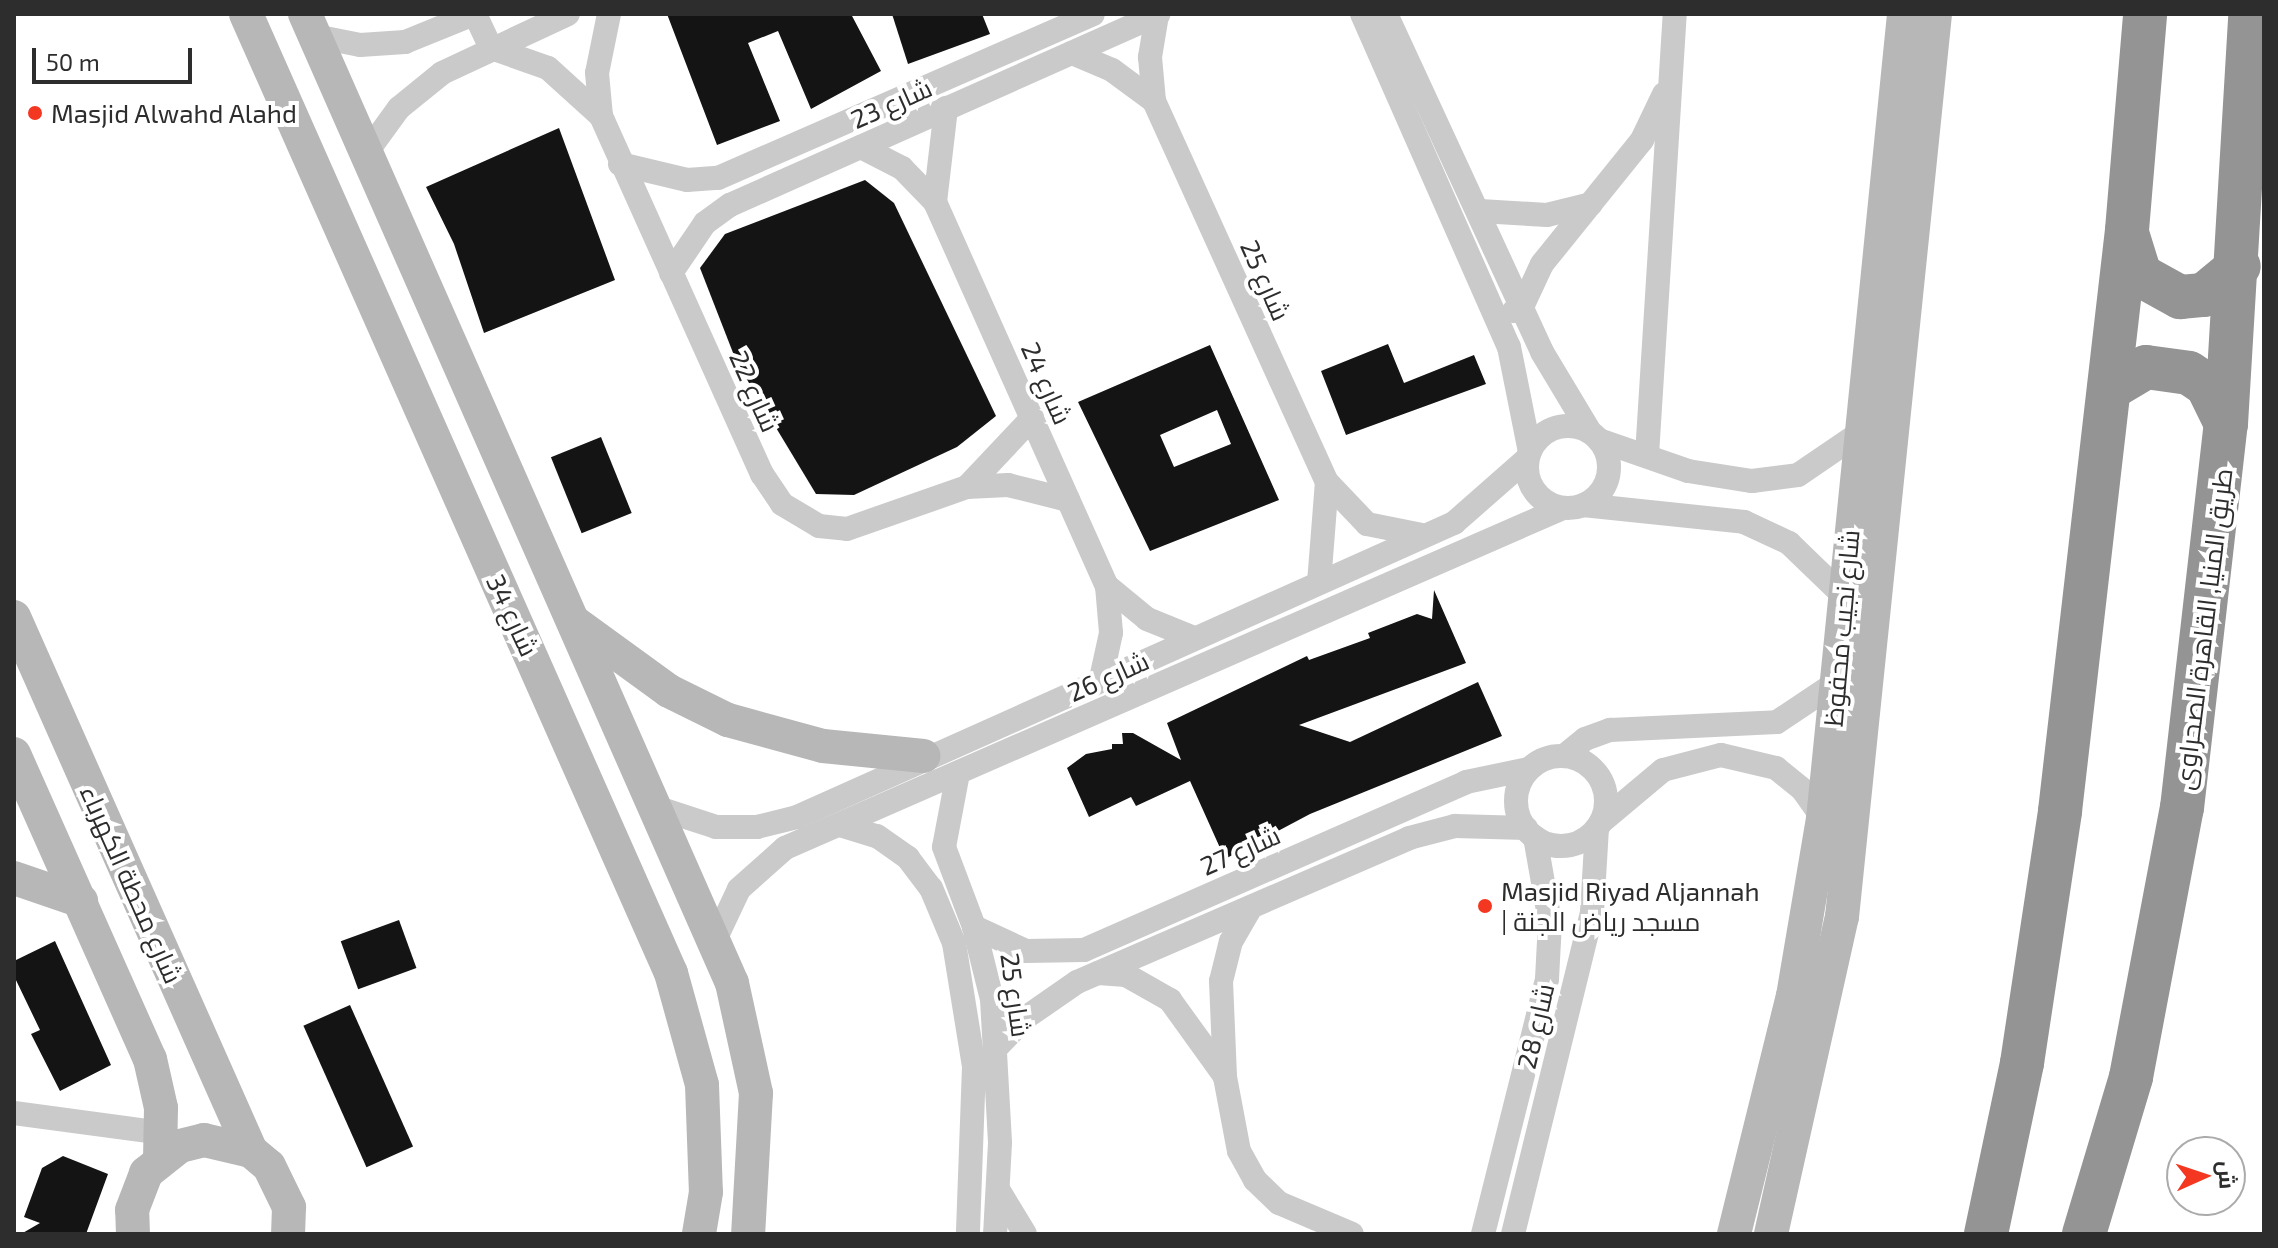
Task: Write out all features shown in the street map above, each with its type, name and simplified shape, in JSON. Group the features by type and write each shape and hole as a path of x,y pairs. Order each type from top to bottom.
{"highway":[{"path":"1986,1234 2041,948 2127,230 2145,14"},
{"name":"طريق المنيا, القاهرة الصحراوى","path":"2084,1234 2131,1077 2167,900 2195,715 2226,424 2239,266 2250,14"},
{"path":"2127,230 2140,275 2169,293 2204,295 2239,266"},
{"path":"2109,389 2146,367 2189,373 2213,394 2226,424"}],"street":[{"name":"شارع 34","path":"246,14 595,795 693,1036 706,1137 699,1234"},
{"path":"310,25 382,45 427,35 475,14 491,48"},
{"path":"367,152 420,89 491,48 568,14"},
{"name":"شارع 22","path":"609,14 597,73 601,116 762,474 793,514 833,529 861,527 967,487 1018,487 1068,500"},
{"name":"شارع 23","path":"620,164 703,180 989,61 1093,14"},
{"name":"شارع 23","path":"671,273 716,214 1157,14"},
{"name":"شارع 25","path":"1157,14 1150,57 1154,101 1327,482 1367,524 1397,535 1429,535"},
{"path":"1647,455 1675,14"},
{"name":"شارع نجيب محفوظ","path":"1734,1234 1769,1175 1842,917 1906,157 1904,14"},
{"name":"شارع نجيب محفوظ","path":"1771,1234 1769,1175 1793,996 1823,819 1858,434 1906,157 1935,14"},
{"path":"1377,20 1480,211 1556,380 1595,436 1608,477 1573,506 1535,490 1524,398 1497,319 1377,20"},
{"name":"شارع 34","path":"310,25 715,940 743,1020 756,1093 748,1234"},
{"name":"شارع 22","path":"491,48 548,68 601,116"},
{"name":"شارع 25","path":"1072,53 1112,70 1154,101"},
{"path":"989,61 1001,84"},
{"path":"1497,319 1522,307 1542,264 1642,140 1672,64"},
{"path":"935,202 946,108"},
{"name":"شارع 24","path":"861,147 902,168 935,202 1107,586 1111,633 1101,679"},
{"path":"762,157 776,185"},
{"path":"1480,211 1547,215 1591,204"},
{"name":"شارع 22","path":"967,487 1032,418"},
{"path":"1529,455 1555,428 1595,436 1709,476 1776,480 1820,465 1858,434"},
{"name":"شارع 26","path":"715,940 751,874 801,828 924,756 1429,535 1487,500 1529,455"},
{"path":"461,501 509,480"},
{"name":"شارع 25","path":"1319,583 1327,482"},
{"name":"شارع 26","path":"658,808 716,827 840,825 1573,506 1744,522 1789,543 1845,597"},
{"name":"شارع 24","path":"1107,586 1147,619 1194,638"},
{"path":"1264,607 1276,633"},
{"name":"شارع محطة الكهرباء","path":"14,617 251,1151 282,1185 288,1221"},
{"path":"572,620 669,691 728,720 823,746 924,756"},
{"path":"1530,832 1517,792 1529,769 1564,756 1585,739 1610,730 1764,725 1802,710 1837,682"},
{"name":"شارع محطة الكهرباء","path":"14,754 150,1059 161,1146"},
{"path":"996,1048 1041,1005 1096,973 1409,838 1455,826 1530,832 1568,845 1599,825 1663,770 1721,755 1776,768 1803,790 1823,819"},
{"path":"1564,756 1588,764 1603,785 1599,825"},
{"name":"شارع 27","path":"974,927 1026,951 1084,950 1481,777 1529,769"},
{"name":"شارع 25","path":"958,773 944,847 972,1034 976,1118 968,1234"},
{"path":"1397,812 1409,838"},
{"name":"شارع 25","path":"840,825 877,836 908,858 974,927 996,1048 999,1191 995,1234"},
{"name":"شارع 28","path":"1513,1234 1592,912 1599,825"},
{"name":"شارع 28","path":"1482,1234 1521,1089 1550,950 1547,893 1530,832"},
{"path":"14,878 81,901"},
{"path":"1251,907 1231,941 1221,981 1225,1077 1239,1151 1255,1180 1279,1203 1352,1234"},
{"path":"1084,950 1096,973"},
{"path":"1096,973 1126,975 1170,1000 1225,1077"},
{"path":"1521,1089 1547,1097"},
{"path":"14,1113 161,1146 204,1140 251,1151"},
{"path":"129,1226 142,1182 161,1146"},
{"path":"999,1191 1025,1234"},
{"path":"288,1221 316,1234"}],"building":[{"path":"667,14 851,14 881,71 811,109 778,31 748,43 780,121 717,145"},
{"path":"892,14 982,14 990,34 908,64"},
{"path":"559,128 615,280 484,333 454,244 426,187"},
{"path":"865,180 894,203 996,416 957,447 854,495 816,494 737,363 700,268 725,234"},
{"path":"1388,344 1404,383 1474,355 1486,384 1346,435 1321,371"},
{"path":"1210,345 1279,500 1150,551 1078,402","holes":["1217,410 1231,444 1174,467 1160,435"]},
{"path":"601,437 632,513 582,533 551,457"},
{"path":"1434,590 1466,663 1299,725 1350,742 1478,682 1502,736 1310,814 1225,859 1190,781 1136,806 1131,797 1089,817 1067,768 1086,754 1112,749 1112,744 1123,744 1122,733 1133,733 1181,760 1167,723 1307,656 1309,660 1370,638 1368,633 1417,614 1432,619"},
{"path":"399,920 416,968 358,989 341,941"},
{"path":"55,941 111,1065 60,1091 31,1034 40,1030 14,976 14,961"},
{"path":"350,1005 413,1147 366,1167 303,1026"},
{"path":"63,1156 108,1174 86,1234 21,1234 40,1223 24,1217 42,1168"}],"place":[{"name":"Masjid Alwahd Alahd","path":"35,113"},
{"name":"Masjid Riyad Aljannah | مسجد رياض الجنة","path":"1485,906"}]}
